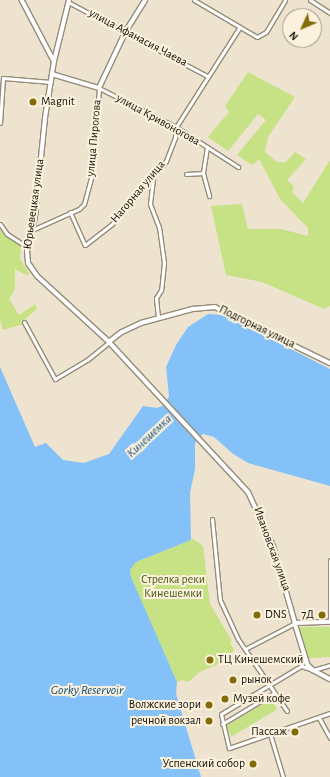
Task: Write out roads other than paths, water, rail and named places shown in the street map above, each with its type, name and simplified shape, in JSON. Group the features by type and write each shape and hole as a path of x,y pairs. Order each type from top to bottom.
{"main road":[{"name":"Юрьевецкая улица","path":"69,1 52,74 32,230 27,247 28,263 37,276 109,342 164,403"},
{"name":"Ивановская улица","path":"164,403 254,502 273,546 295,622"},
{"path":"295,622 330,622"}],"street":[{"path":"22,0 54,62"},
{"name":"улица Пирогова","path":"32,230 84,204 92,174 95,104 99,88 126,31 145,0"},
{"path":"194,0 239,28 260,37 266,32 285,0"},
{"path":"310,0 330,13"},
{"name":"улица Афанасия Чаева","path":"69,1 207,76"},
{"name":"Нагорная улица","path":"70,212 85,245 105,231 154,177 166,161 175,138 176,127 207,76 239,28"},
{"name":"улица Кривоногова","path":"52,74 99,88 176,127 238,167"},
{"path":"0,123 3,78 51,82"},
{"path":"206,146 203,173 209,196"},
{"path":"186,174 203,173"},
{"path":"154,177 150,204 159,226 164,263 161,290 156,298 158,318"},
{"path":"0,224 7,234 27,247"},
{"name":"Подгорная улица","path":"24,322 55,379 129,328 158,318 204,307 219,308 330,363"},
{"path":"212,518 220,600 238,639 247,648 268,685 287,710"},
{"path":"330,560 330,622"},
{"path":"247,648 295,622"},
{"name":"Ивановская улица","path":"295,622 305,657 313,670"},
{"path":"305,657 301,666 222,714 222,724 229,748 320,718 330,713"},
{"path":"313,670 330,665"},
{"path":"301,666 313,670 330,679"},
{"path":"222,724 274,693"},
{"path":"320,718 330,738"},
{"path":"270,734 283,777"}],"water":[{"name":"Gorky Reservoir","path":"208,314 224,315 330,369 330,486 248,463 232,453 214,437 203,434 195,443 195,469 190,493 191,540 136,562 130,570 131,577 177,682 176,694 201,777 0,777 0,367 35,447 46,443 63,460 84,463 109,454 143,406 157,408 165,405 169,396 166,367 176,345 188,327"}],"place":[{"name":"Magnit","path":"33,102"},
{"name":"DNS","path":"257,615"},
{"name":"7Д","path":"322,615"},
{"name":"ТЦ Кинешемский","path":"210,660"},
{"name":"рынок","path":"233,680"},
{"name":"Музей кофе","path":"225,699"},
{"name":"Волжские зори","path":"209,705"},
{"name":"речной вокзал","path":"209,721"},
{"name":"Пассаж","path":"295,732"},
{"name":"Успенский собор","path":"253,764"}],"water label":[{"name":"Кинешемка","path":"150,437"}],"park label":[{"name":"Стрелка реки Кинешемки","path":"173,587"}]}
